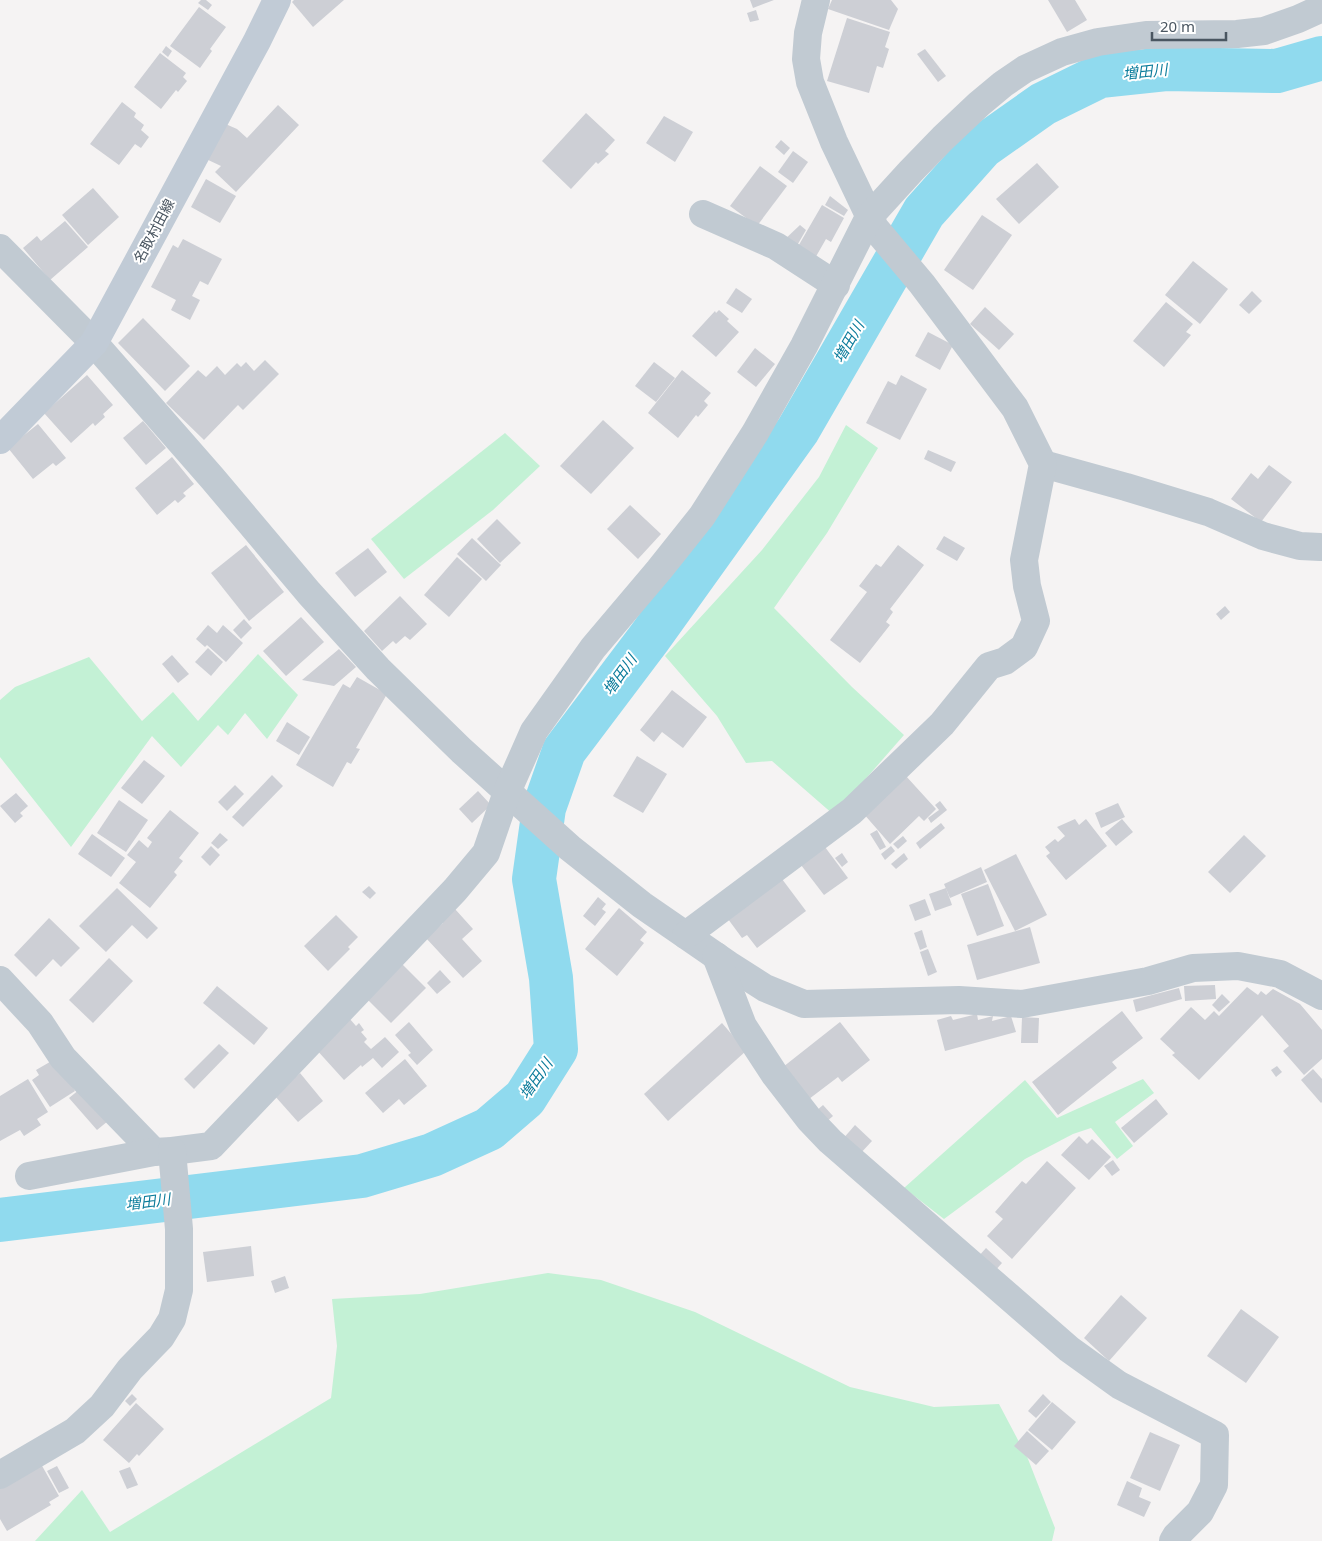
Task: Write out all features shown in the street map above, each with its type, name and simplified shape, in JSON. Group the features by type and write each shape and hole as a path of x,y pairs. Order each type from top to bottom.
{"main road":[{"name":"名取村田線","path":"0,440 94,343 257,41 277,0"}],"street":[{"path":"686,935 852,811 942,724 989,666 1005,661 1024,647 1036,621 1027,586 1024,560 1044,464 1015,408 922,284 872,222 834,142 810,82 806,59 808,33 816,0"},
{"path":"29,1176 166,1155 211,1146 455,890 486,853 512,796 534,731 593,648 702,516 755,433 872,222 911,171 979,104 1025,69 1062,52 1098,42 1146,35 1237,34 1264,31 1322,8"},
{"path":"703,214 776,246 836,285"},
{"path":"0,248 94,343 213,479 309,593 378,669 462,751 570,848 642,905 765,988 804,1004 959,1000 1022,1004 1148,981 1193,968 1238,966 1280,974 1322,996"},
{"path":"1044,464 1208,512 1263,536 1300,546 1320,547"},
{"path":"716,956 744,1026 775,1075 809,1120 830,1141 1069,1349 1119,1385 1215,1435 1214,1485 1200,1512 1173,1541"},
{"path":"0,980 40,1023 62,1058 166,1155 179,1228 179,1290 172,1319 161,1337 130,1369 102,1406 75,1431 0,1475"}],"green space":[{"path":"846,425 878,448 827,533 774,608 852,687 904,735 834,815 772,761 746,763 717,716 665,656 762,550 819,477"},
{"path":"505,433 540,466 493,510 404,579 371,539"},
{"path":"258,654 298,695 267,739 245,713 228,735 218,725 181,767 152,736 71,847 0,757 0,700 15,687 89,657 142,721 173,692 198,721"},
{"path":"1143,1079 1154,1093 1115,1122 1133,1146 1117,1159 1091,1128 1073,1134 1025,1159 944,1219 904,1188 1025,1080 1057,1118"},
{"path":"548,1273 601,1280 695,1312 850,1387 934,1407 999,1404 1028,1459 1055,1528 1052,1541 35,1541 82,1490 110,1532 331,1398 337,1346 332,1299 420,1294"}],"building":[{"path":"201,0 206,0 212,5 208,10 198,3"},
{"path":"294,0 344,0 313,27 292,2"},
{"path":"750,0 774,0 753,8"},
{"path":"832,0 891,0 898,9 889,30 828,9"},
{"path":"1048,0 1075,0 1087,20 1067,32"},
{"path":"199,7 226,27 210,49 212,51 200,68 170,46"},
{"path":"756,10 759,20 750,22 747,13"},
{"path":"847,18 890,32 885,47 889,49 883,68 877,66 869,93 827,81"},
{"path":"166,46 172,51 168,57 162,52"},
{"path":"925,49 946,76 938,82 917,54"},
{"path":"160,53 186,73 183,77 187,81 178,92 176,90 161,109 134,87"},
{"path":"122,102 136,113 134,117 144,125 141,130 149,137 141,148 135,144 119,165 90,144"},
{"path":"278,105 299,125 236,192 215,172 221,166 204,158 221,122 237,129 247,138"},
{"path":"586,113 615,140 605,151 609,154 598,164 596,162 571,189 542,161"},
{"path":"664,116 693,132 675,162 646,143"},
{"path":"781,140 790,148 784,155 775,147"},
{"path":"793,151 808,162 793,183 778,172"},
{"path":"1037,163 1059,187 1019,224 996,199"},
{"path":"760,166 787,186 757,226 730,206"},
{"path":"206,179 236,196 220,223 191,207"},
{"path":"93,188 119,217 88,245 62,215"},
{"path":"830,196 848,210 844,216 825,205"},
{"path":"822,205 844,218 831,242 826,239 814,260 796,250"},
{"path":"982,215 1012,235 973,290 944,270"},
{"path":"65,221 88,247 50,280 23,248 37,236 41,241"},
{"path":"800,225 806,230 795,249 782,242"},
{"path":"183,239 222,259 208,285 200,281 192,296 200,300 190,320 171,310 176,300 151,287 173,245 178,248"},
{"path":"1193,261 1228,289 1200,324 1165,295"},
{"path":"736,288 752,299 742,313 726,303"},
{"path":"1252,291 1262,301 1249,314 1239,305"},
{"path":"1166,302 1193,324 1186,332 1191,335 1164,367 1133,341"},
{"path":"985,307 1014,334 999,350 970,324"},
{"path":"719,310 739,332 716,357 692,336 715,311 716,313"},
{"path":"143,318 190,366 165,391 118,343"},
{"path":"928,332 953,345 940,370 915,356"},
{"path":"755,348 775,364 756,387 737,372"},
{"path":"265,360 279,374 243,410 238,405 204,440 166,403 198,370 206,377 217,366 225,375 237,363 241,367 246,362 254,371"},
{"path":"654,362 675,378 656,402 635,386"},
{"path":"682,370 711,393 704,401 708,405 698,417 696,415 678,438 648,413"},
{"path":"87,375 113,405 103,414 105,417 95,426 93,423 71,443 44,413"},
{"path":"901,375 927,389 900,440 866,423 888,381 896,385"},
{"path":"603,420 634,448 591,494 560,466"},
{"path":"143,421 166,448 146,465 123,438"},
{"path":"38,424 66,458 56,466 53,463 33,479 8,448"},
{"path":"928,450 956,462 951,472 924,459"},
{"path":"172,457 194,484 183,493 186,496 178,503 175,500 157,515 135,488"},
{"path":"1269,465 1292,482 1261,522 1231,499 1251,473 1258,479"},
{"path":"630,505 661,534 638,559 607,529"},
{"path":"497,519 521,543 500,563 477,539"},
{"path":"944,536 965,548 957,561 936,549"},
{"path":"472,538 501,565 486,581 457,554"},
{"path":"246,545 284,592 249,621 211,573"},
{"path":"898,545 924,565 890,609 893,612 886,622 890,625 860,663 830,640 867,592 859,586 876,564 881,567"},
{"path":"368,548 387,572 355,597 335,573"},
{"path":"457,557 482,579 449,617 424,595"},
{"path":"400,596 427,624 410,640 405,636 396,644 393,641 382,651 364,631"},
{"path":"1225,606 1230,612 1221,620 1216,614"},
{"path":"301,617 324,642 286,676 263,651"},
{"path":"244,619 252,628 241,639 233,630"},
{"path":"208,625 217,633 223,625 243,643 226,662 207,645 205,647 196,639"},
{"path":"208,648 223,662 211,676 195,662"},
{"path":"339,649 356,667 334,686 302,680"},
{"path":"172,655 189,674 178,683 162,664"},
{"path":"357,677 387,694 356,748 360,749 351,764 347,762 333,787 296,765 343,684 350,688"},
{"path":"672,690 707,717 683,748 662,732 654,742 640,730"},
{"path":"287,722 310,737 299,755 276,741"},
{"path":"637,756 667,774 643,813 613,796"},
{"path":"144,760 165,776 142,804 121,788"},
{"path":"272,775 283,786 243,827 232,817"},
{"path":"905,775 936,809 924,821 919,816 890,844 863,813"},
{"path":"235,785 244,794 227,811 218,802"},
{"path":"478,791 491,805 472,823 459,809"},
{"path":"16,793 28,806 20,813 23,816 15,823 0,806"},
{"path":"119,800 148,820 126,852 97,833"},
{"path":"940,801 947,810 931,823 928,818 939,810 935,805"},
{"path":"1118,803 1125,817 1101,828 1095,813"},
{"path":"170,810 199,833 179,858 183,861 174,872 177,875 150,908 119,883 136,862 127,855 139,840 148,848 152,842 147,838"},
{"path":"1075,819 1079,825 1086,819 1107,846 1066,880 1046,856 1050,853 1045,847 1055,839 1058,842 1065,836 1057,827"},
{"path":"1122,819 1133,832 1116,846 1105,833"},
{"path":"941,823 945,828 920,849 916,843"},
{"path":"877,830 886,847 880,850 870,834"},
{"path":"220,833 228,840 218,849 211,843"},
{"path":"92,834 125,858 111,877 78,854"},
{"path":"1244,835 1266,856 1230,893 1208,872"},
{"path":"903,836 907,841 898,849 893,844"},
{"path":"211,846 220,855 210,866 201,857"},
{"path":"891,846 895,851 885,860 881,854"},
{"path":"825,847 848,878 824,895 801,865"},
{"path":"842,853 848,862 842,867 835,858"},
{"path":"904,853 908,859 896,869 891,864"},
{"path":"1016,854 1047,915 1015,931 984,870"},
{"path":"981,867 987,882 950,898 944,884"},
{"path":"782,879 806,911 757,948 747,935 742,938 728,919"},
{"path":"988,884 1004,926 977,936 961,894"},
{"path":"369,886 376,893 370,899 362,892"},
{"path":"117,888 158,928 147,939 132,925 106,952 79,926"},
{"path":"946,888 952,905 935,911 929,894"},
{"path":"598,897 606,904 602,909 606,912 595,926 583,916"},
{"path":"925,899 931,915 915,921 909,905"},
{"path":"619,908 647,932 640,940 644,943 617,976 585,949"},
{"path":"455,909 473,929 462,939 482,961 463,978 426,938"},
{"path":"336,915 358,937 348,947 350,949 328,971 304,946"},
{"path":"49,918 80,948 61,967 53,959 36,977 14,955"},
{"path":"1030,927 1040,963 977,980 967,945"},
{"path":"922,930 927,947 920,950 914,933"},
{"path":"928,949 937,972 928,976 920,952"},
{"path":"109,958 133,981 93,1023 69,1000"},
{"path":"401,963 426,988 391,1023 366,998"},
{"path":"440,970 451,982 437,994 427,983"},
{"path":"1215,985 1216,999 1185,1001 1184,986"},
{"path":"217,986 268,1028 254,1045 203,1003"},
{"path":"1247,987 1258,995 1261,991 1266,995 1273,989 1300,1004 1322,1030 1322,1059 1304,1075 1283,1051 1289,1046 1262,1015 1199,1080 1172,1055 1175,1053 1160,1039 1191,1007 1205,1020 1214,1011 1219,1016"},
{"path":"1179,988 1182,999 1136,1012 1133,1000"},
{"path":"1222,994 1230,1002 1219,1012 1212,1005"},
{"path":"1122,1011 1143,1038 1112,1062 1117,1068 1058,1115 1032,1082"},
{"path":"977,1014 978,1020 993,1016 992,1021 1011,1016 1016,1032 945,1051 937,1020 951,1016 953,1020"},
{"path":"1022,1017 1039,1018 1038,1043 1021,1043"},
{"path":"349,1018 356,1026 359,1023 364,1030 361,1032 367,1039 364,1042 371,1049 385,1037 399,1052 382,1068 373,1058 362,1067 361,1065 344,1080 315,1048"},
{"path":"409,1022 433,1050 417,1065 408,1055 411,1053 395,1035"},
{"path":"840,1022 870,1060 842,1082 838,1077 809,1099 783,1067"},
{"path":"722,1023 746,1051 668,1121 644,1094"},
{"path":"219,1044 229,1053 194,1089 184,1079"},
{"path":"55,1059 75,1091 50,1107 32,1080 39,1075 36,1070"},
{"path":"405,1059 427,1086 404,1105 399,1099 383,1113 365,1093"},
{"path":"1277,1066 1282,1072 1276,1077 1271,1070"},
{"path":"1313,1069 1322,1079 1321,1103 1301,1080"},
{"path":"300,1073 323,1101 298,1122 274,1095"},
{"path":"28,1079 48,1112 37,1119 41,1125 24,1136 20,1130 0,1141 0,1096"},
{"path":"80,1089 108,1121 97,1130 69,1098"},
{"path":"1156,1099 1168,1114 1134,1143 1121,1128"},
{"path":"823,1105 833,1116 825,1123 815,1112"},
{"path":"855,1125 872,1141 859,1155 842,1140"},
{"path":"1079,1136 1087,1144 1092,1139 1111,1157 1089,1180 1061,1155"},
{"path":"1113,1160 1120,1170 1112,1176 1104,1166"},
{"path":"1047,1161 1076,1188 1012,1259 987,1236 1003,1219 995,1212 1022,1181 1026,1184"},
{"path":"251,1246 254,1276 207,1282 203,1252"},
{"path":"986,1248 1002,1263 994,1272 978,1257"},
{"path":"285,1276 289,1288 275,1293 271,1281"},
{"path":"1121,1295 1147,1318 1109,1361 1084,1338"},
{"path":"1241,1309 1279,1337 1246,1383 1207,1356"},
{"path":"132,1394 137,1399 130,1406 125,1401"},
{"path":"1043,1394 1051,1402 1036,1418 1028,1411"},
{"path":"1052,1402 1076,1422 1052,1450 1028,1430"},
{"path":"136,1403 164,1429 139,1456 137,1454 129,1463 103,1440"},
{"path":"1027,1431 1049,1451 1036,1465 1014,1446"},
{"path":"1150,1432 1180,1445 1160,1491 1130,1478"},
{"path":"41,1464 59,1496 49,1502 51,1505 7,1531 0,1519 0,1488"},
{"path":"57,1466 69,1488 59,1493 47,1471"},
{"path":"130,1467 138,1485 127,1489 119,1471"},
{"path":"1127,1481 1142,1488 1139,1497 1151,1502 1144,1517 1117,1505"}],"waterway":[{"name":"増田川","path":"0,1220 362,1176 432,1155 489,1129 525,1098 556,1049 551,978 534,879 544,808 564,751 650,637 798,430 924,212 982,147 1043,104 1100,76 1166,69 1277,71 1322,58"}]}
